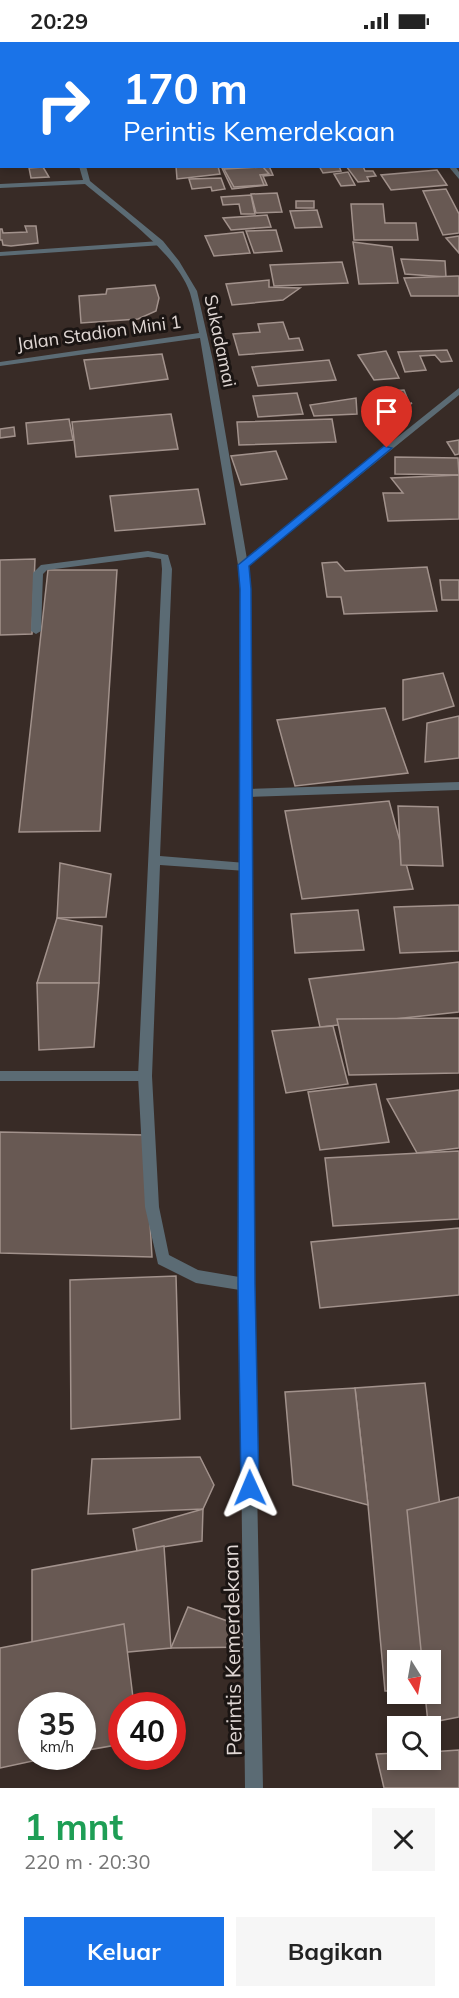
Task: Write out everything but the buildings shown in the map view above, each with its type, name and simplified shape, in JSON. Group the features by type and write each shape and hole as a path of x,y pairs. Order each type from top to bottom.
{"street":[{"path":"0,186 87,182 83,168"},
{"name":"Sukadamai","path":"87,182 160,243 176,263 193,291 203,335 243,565"},
{"path":"0,254 160,243"},
{"name":"Jalan Stadion Mini 1","path":"0,364 203,335"},
{"path":"243,565 459,391"},
{"path":"36,631 38,573 44,567 148,554 165,557 145,1076 152,1207 163,1259 196,1276 246,1284"},
{"name":"Perintis Kemerdekaan","path":"243,565 246,589 247,793 246,1284 255,1788"},
{"path":"247,793 459,786"},
{"path":"154,861 246,867"},
{"path":"0,1076 145,1076"}],"route":[{"path":"250,1488 246,1284 246,589 243,565 387,448"}]}
